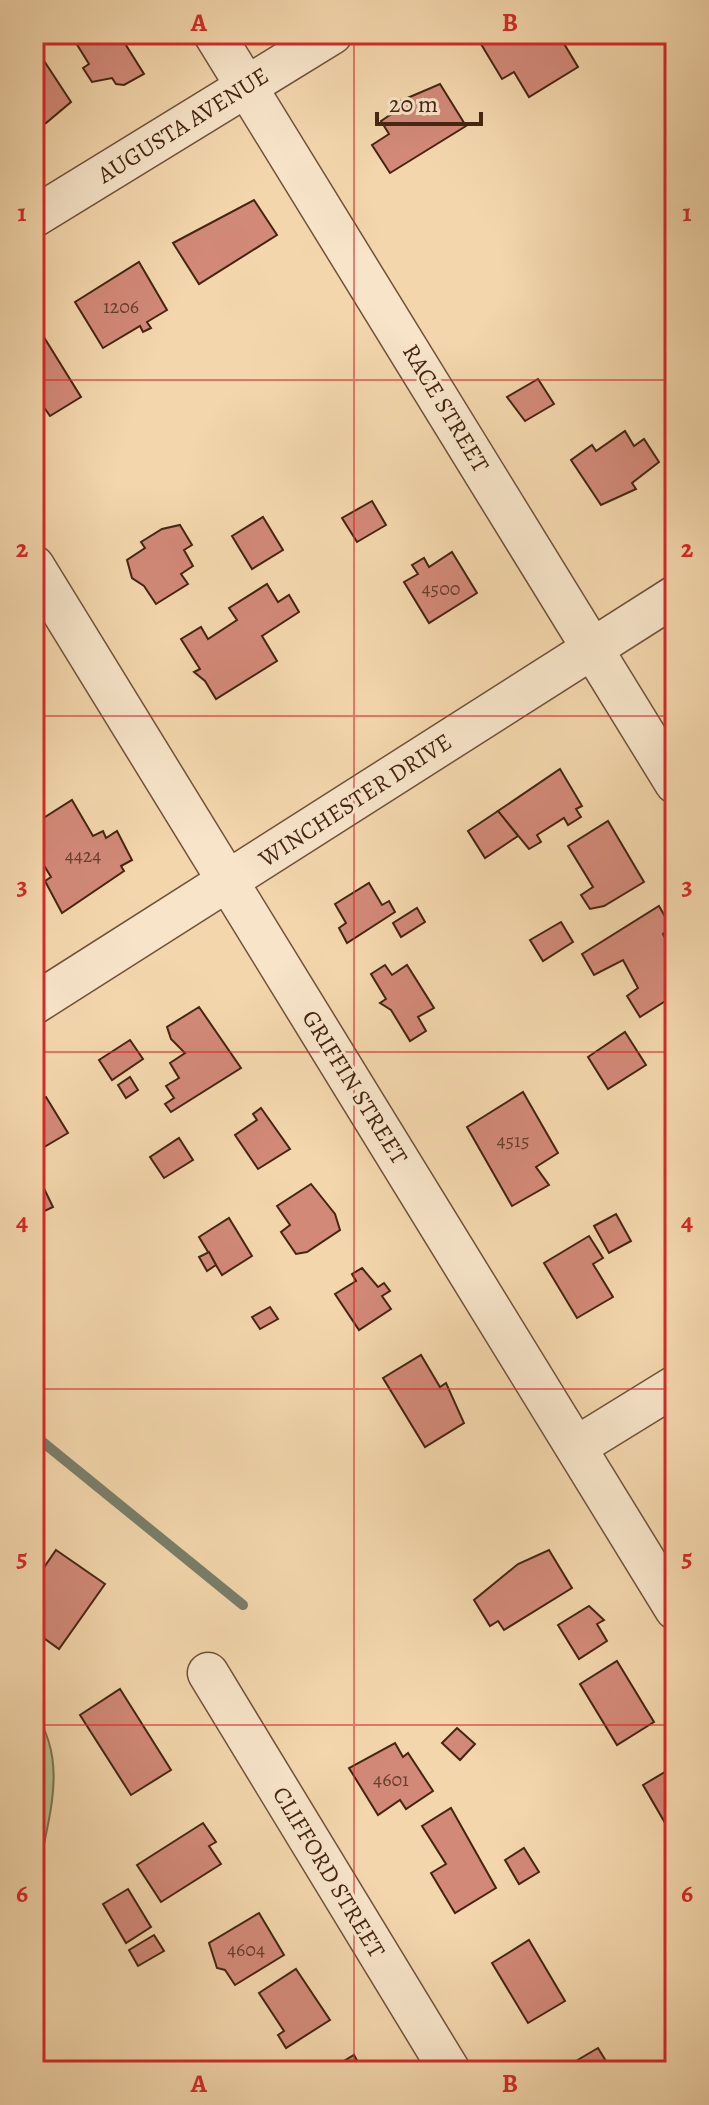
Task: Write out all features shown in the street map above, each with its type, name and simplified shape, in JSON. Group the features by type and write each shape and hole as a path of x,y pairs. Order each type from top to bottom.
{"street":[{"name":"RACE STREET","path":"214,34 675,783"},
{"name":"AUGUSTA AVENUE","path":"34,217 332,34"},
{"name":"GRIFFIN STREET","path":"34,566 675,1609"},
{"name":"WINCHESTER DRIVE","path":"34,1004 675,596"},
{"path":"576,1447 675,1386"},
{"name":"CLIFFORD STREET","path":"208,1673 450,2071"}],"green space":[{"path":"34,1712 45,1732 54,1773 50,1815 36,1887 38,1943 34,1997"}],"building":[{"path":"127,34 129,38 124,42 144,74 124,85 116,84 112,78 92,82 83,68 89,64 71,35"},
{"path":"497,34 565,34 560,37 578,67 529,97 514,72 502,79 481,44"},
{"path":"622,34 644,34 628,43"},
{"path":"35,47 71,102 46,123 34,127"},
{"path":"440,84 466,126 390,173 372,145 389,134 381,121 402,107 398,102"},
{"path":"254,200 277,235 199,284 173,243"},
{"path":"139,262 167,310 147,322 151,328 143,332 140,326 103,348 75,302"},
{"path":"37,326 81,397 50,416 34,393 34,328"},
{"path":"538,379 554,404 525,421 507,397"},
{"path":"625,431 634,446 644,439 659,462 632,483 636,489 601,505 571,460 592,445 596,451"},
{"path":"372,501 386,525 357,542 342,518"},
{"path":"263,517 283,550 252,569 232,536"},
{"path":"180,525 192,545 184,550 193,566 181,574 188,584 156,604 144,586 132,578 127,560 145,548 141,542 162,529"},
{"path":"452,552 477,593 429,623 404,582 418,574 412,565 424,558 429,567"},
{"path":"267,584 278,602 289,595 299,612 262,636 277,661 216,699 205,681 194,672 200,669 181,639 201,627 208,639 237,620 229,608"},
{"path":"560,769 582,806 576,809 581,817 568,825 564,818 537,835 541,842 529,849 498,811"},
{"path":"72,800 93,836 103,831 106,838 117,831 132,860 121,866 124,871 62,913 45,881 51,877 34,849 34,824"},
{"path":"498,811 518,836 485,858 468,831"},
{"path":"608,821 644,882 604,906 590,909 581,895 593,887 568,846"},
{"path":"369,883 382,905 389,901 395,912 347,943 339,928 346,923 335,904"},
{"path":"659,906 671,927 663,934 667,942 675,938 675,995 640,1017 627,996 638,988 623,960 594,975 582,954"},
{"path":"417,908 425,922 401,937 393,923"},
{"path":"561,922 573,942 543,961 530,940"},
{"path":"385,965 392,975 407,965 434,1008 418,1017 426,1031 410,1041 391,1010 380,1003 386,999 371,974"},
{"path":"199,1007 241,1068 171,1112 165,1104 174,1098 166,1086 179,1078 170,1063 185,1053 171,1039 167,1027"},
{"path":"625,1032 646,1065 608,1089 588,1057"},
{"path":"130,1040 143,1059 112,1080 99,1060"},
{"path":"130,1077 138,1090 126,1098 118,1085"},
{"path":"523,1092 558,1153 536,1167 549,1185 512,1206 467,1127"},
{"path":"46,1097 68,1133 34,1153 34,1104"},
{"path":"261,1108 290,1149 258,1169 235,1135 257,1120 253,1114"},
{"path":"179,1138 193,1160 164,1178 150,1157"},
{"path":"34,1173 53,1207 34,1216"},
{"path":"311,1184 335,1214 340,1230 307,1252 296,1254 281,1232 290,1225 277,1206"},
{"path":"616,1214 631,1241 609,1253 594,1226"},
{"path":"229,1218 252,1256 222,1275 199,1237"},
{"path":"589,1236 603,1258 593,1264 613,1297 577,1318 544,1263"},
{"path":"209,1252 216,1265 207,1271 199,1257"},
{"path":"362,1268 378,1287 384,1283 390,1291 382,1296 391,1309 359,1330 335,1294 356,1281 352,1274"},
{"path":"270,1307 278,1319 260,1329 252,1317"},
{"path":"421,1355 440,1387 446,1383 464,1423 425,1447 383,1378"},
{"path":"56,1550 105,1584 59,1649 34,1631 34,1582"},
{"path":"549,1550 572,1588 504,1630 498,1621 490,1626 474,1600 518,1564"},
{"path":"589,1606 604,1620 597,1624 607,1641 579,1659 558,1625"},
{"path":"617,1661 654,1722 617,1745 580,1684"},
{"path":"120,1689 171,1770 131,1795 80,1715"},
{"path":"457,1728 475,1744 460,1760 442,1743"},
{"path":"395,1743 403,1757 408,1753 433,1791 406,1809 400,1800 378,1815 349,1768"},
{"path":"675,1766 675,1840 643,1785"},
{"path":"451,1808 496,1888 455,1913 431,1873 446,1864 422,1826"},
{"path":"203,1823 216,1842 209,1846 221,1864 161,1902 137,1865"},
{"path":"524,1848 539,1872 519,1884 505,1860"},
{"path":"128,1889 151,1927 126,1943 103,1904"},
{"path":"259,1913 284,1955 235,1985 225,1970 217,1968 209,1943"},
{"path":"154,1935 164,1951 138,1966 129,1950"},
{"path":"529,1940 565,2001 528,2023 492,1963"},
{"path":"296,1969 330,2020 286,2048 278,2035 284,2031 259,1993"},
{"path":"598,2048 612,2071 559,2071"},
{"path":"354,2055 363,2071 327,2071"}],"waterway":[{"path":"34,1435 243,1605"}]}
